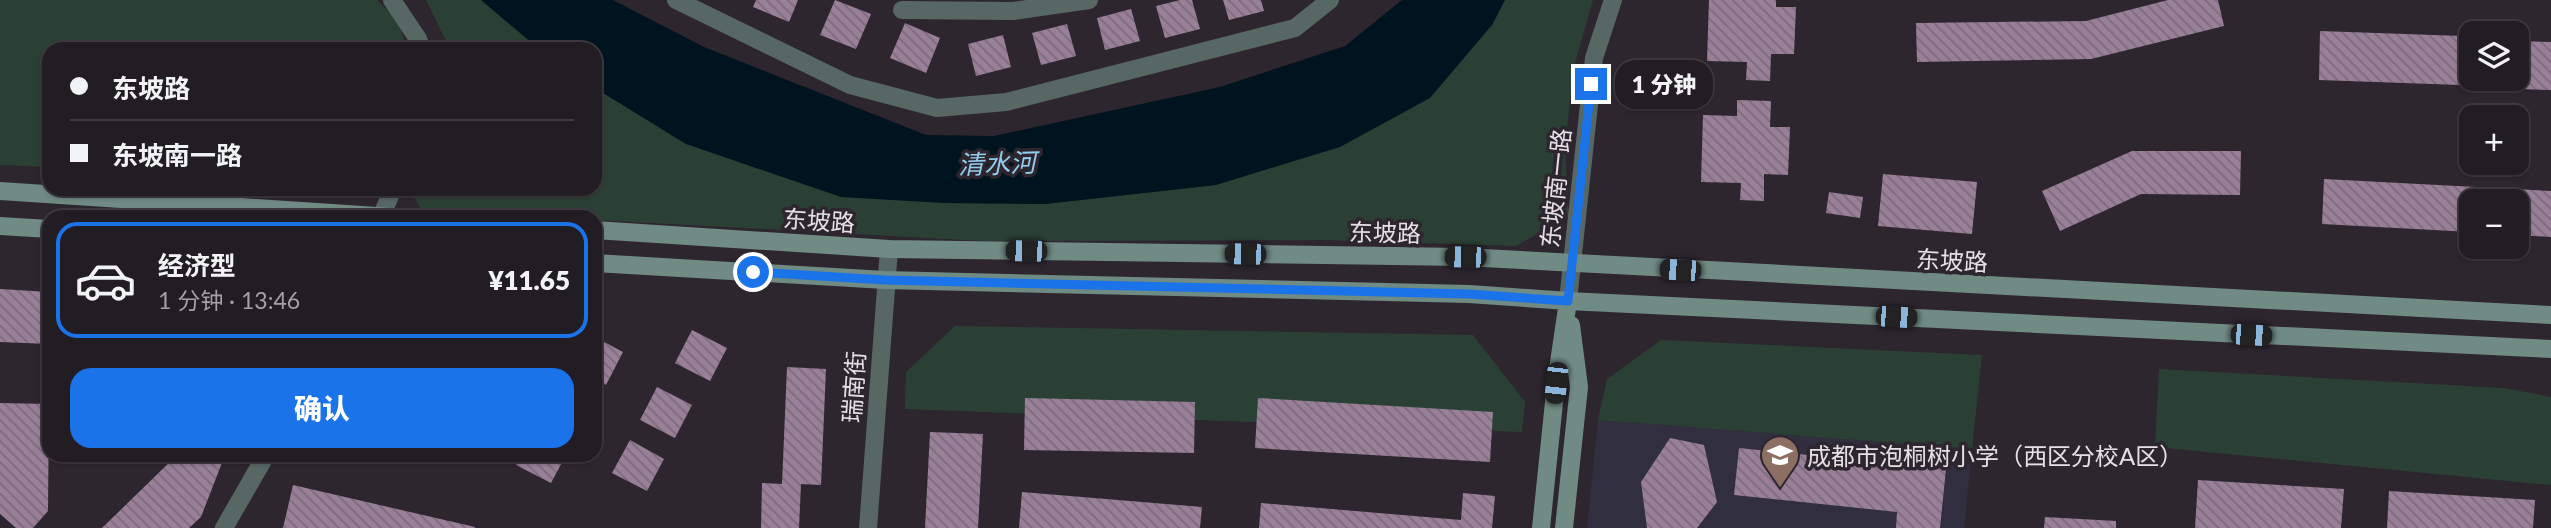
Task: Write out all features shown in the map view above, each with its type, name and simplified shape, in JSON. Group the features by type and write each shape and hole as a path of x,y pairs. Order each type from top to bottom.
{"main road":[{"path":"0,191 42,194"},
{"path":"73,196 278,210"},
{"path":"0,226 42,229"},
{"name":"东坡路","path":"602,230 889,248 1465,257 2551,315"},
{"path":"602,262 885,280 1469,294 2551,349"},
{"path":"1541,528 1556,383 1568,301"},
{"path":"1564,528 1579,387 1568,301"}],"street":[{"path":"392,0 419,42"},
{"path":"676,0 850,85 937,108 1006,102 1295,28 1330,0"},
{"path":"902,10 1013,11 1090,0"},
{"name":"东坡南一路","path":"1568,301 1594,58 1613,0"},
{"name":"瑞南街","path":"868,528 889,248"},
{"path":"224,528 262,462"}],"shaded area":[{"name":"成都市泡桐树小学（西区分校A区）","path":"1598,420 1972,449 1964,528 1587,528"}],"green space":[{"path":"0,0 377,0 398,21 405,42 42,42 42,167 0,165"},
{"path":"426,0 481,0 531,42 447,42"},
{"path":"1505,0 1593,0 1573,70 1565,149 1569,216 1516,246 1323,240 984,241 602,220 602,210 421,210 414,196 602,196 602,92 686,144 943,203 1045,204 1216,185 1492,25"},
{"path":"955,326 1473,335 1525,402 1522,432 905,409 906,372"},
{"path":"1661,340 1982,355 1972,449 1598,420 1607,379"},
{"path":"2159,369 2504,388 2551,397 2551,485 2155,447"}],"water":[{"name":"清水河","path":"481,0 613,0 704,47 926,135 994,136 1220,87 1345,46 1402,0 1505,0 1492,25 1430,98 1340,147 1216,185 1045,204 943,203 841,197 686,144 602,92 602,42 531,42"}],"building":[{"path":"756,0 798,0 789,22 753,7"},
{"path":"835,0 871,14 856,49 820,35"},
{"path":"1192,0 1200,29 1165,38 1156,6"},
{"path":"1223,0 1261,0 1264,11 1229,20"},
{"path":"1709,0 1776,0 1776,7 1796,7 1794,54 1771,54 1770,81 1746,80 1747,62 1707,61"},
{"path":"2168,0 2218,0 2224,26 2091,59 1917,62 1916,23 2086,21"},
{"path":"1131,9 1140,41 1105,50 1097,18"},
{"path":"905,23 940,38 926,73 890,58"},
{"path":"1067,24 1076,56 1041,65 1032,33"},
{"path":"2320,31 2459,36 2459,85 2319,80"},
{"path":"1003,35 1011,67 976,76 968,44"},
{"path":"2529,41 2551,42 2551,90 2529,89"},
{"path":"1737,100 1771,101 1770,127 1790,127 1788,175 1764,174 1764,201 1740,200 1741,183 1701,182 1703,115 1737,116"},
{"path":"2132,151 2241,151 2240,195 2141,194 2060,231 2042,191"},
{"path":"1883,174 1977,182 1972,234 1878,226"},
{"path":"2324,179 2513,189 2459,189 2459,231 2322,224"},
{"path":"2529,190 2551,191 2551,237 2529,236"},
{"path":"1829,192 1863,197 1860,218 1826,213"},
{"path":"0,289 42,292 42,344 0,342"},
{"path":"692,330 727,348 710,381 675,363"},
{"path":"602,341 623,352 606,385 602,383"},
{"path":"787,367 826,369 821,485 801,484 799,528 761,528 762,483 782,484"},
{"path":"657,387 692,405 675,438 640,420"},
{"path":"1025,398 1195,402 1194,453 1024,450"},
{"path":"1258,398 1493,412 1490,462 1255,448"},
{"path":"0,403 42,404 42,462 48,462 48,511 33,528 16,528 0,514"},
{"path":"930,432 983,434 978,528 925,528"},
{"path":"1670,438 1704,445 1717,502 1697,528 1647,528 1641,482"},
{"path":"630,440 664,459 647,491 612,473"},
{"path":"1739,448 1946,469 1940,528 1896,528 1897,512 1734,495"},
{"path":"170,462 222,462 201,517 189,528 102,528"},
{"path":"518,462 562,462 551,483 516,465"},
{"path":"2198,480 2344,489 2341,528 2195,528"},
{"path":"293,485 475,527 475,528 283,528"},
{"path":"2389,491 2535,500 2533,528 2387,528"},
{"path":"1022,492 1202,507 1200,528 1019,528"},
{"path":"1463,493 1495,496 1492,528 1259,528 1261,503 1461,520"},
{"path":"2045,517 2116,521 2116,528 2044,528"}],"place":[{"name":"成都市泡桐树小学（西区分校A区）","path":"1780,489"}],"route":[{"path":"753,272 885,280 1469,294 1568,301 1591,84"}]}
